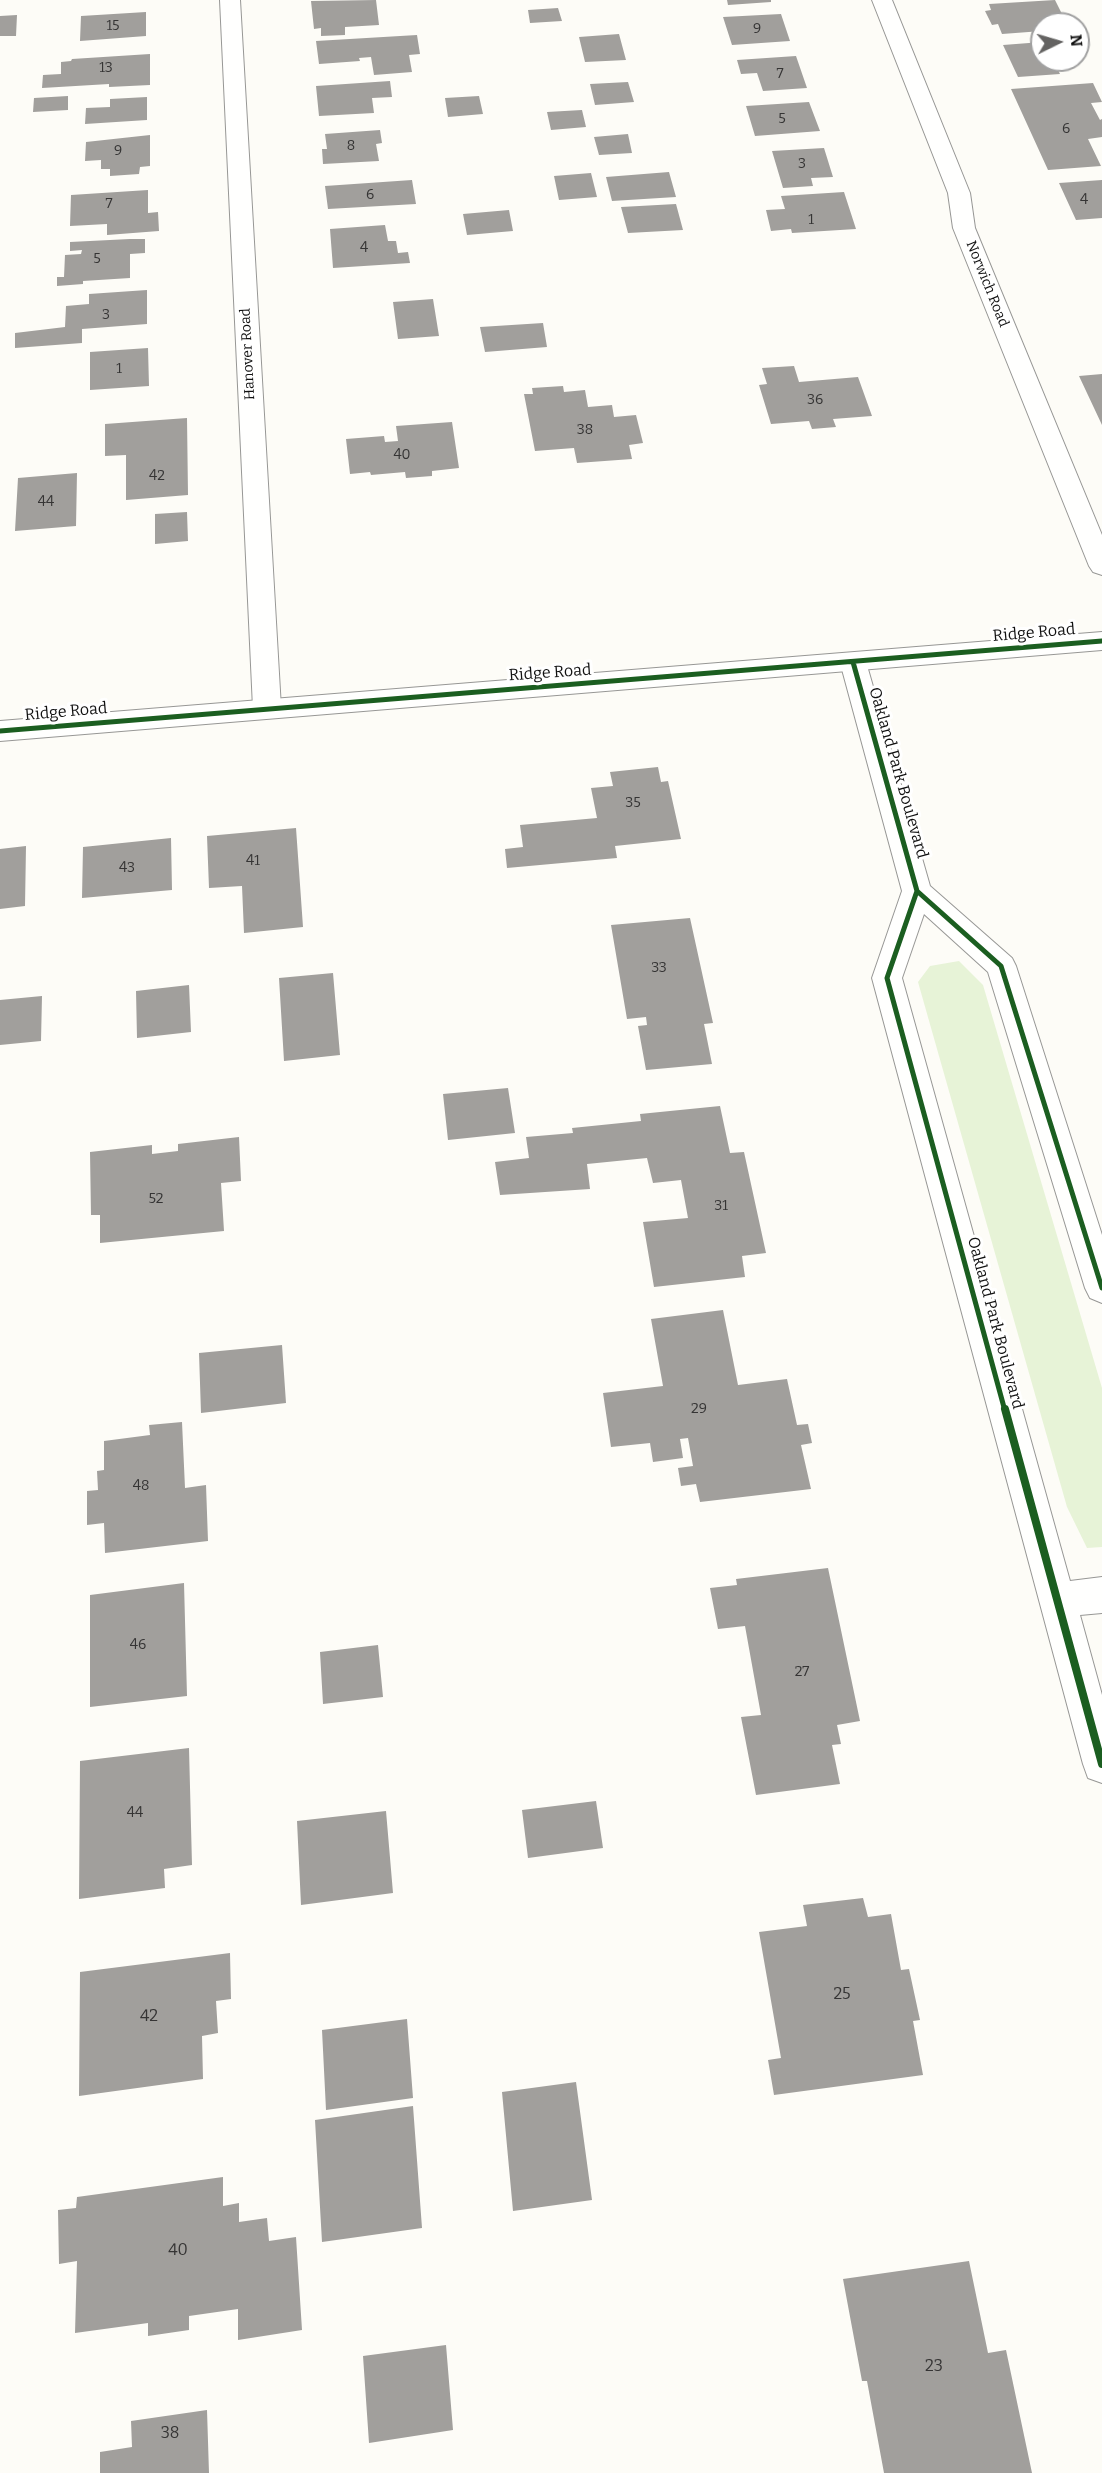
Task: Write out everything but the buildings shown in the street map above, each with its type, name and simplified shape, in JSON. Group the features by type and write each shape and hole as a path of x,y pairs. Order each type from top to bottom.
{"street":[{"name":"Hanover Road","path":"230,0 267,708"},
{"name":"Norwich Road","path":"882,0 959,193 964,228 1102,566"},
{"name":"Ridge Road","path":"0,731 1102,641"},
{"name":"Oakland Park Boulevard","path":"853,662 917,891 887,978 1102,1764"},
{"path":"917,891 1001,966 1102,1288"},
{"path":"1057,1600 1102,1595"}],"green space":[{"path":"959,961 983,985 1102,1388 1102,1547 1087,1548 1067,1507 918,982 930,966"}],"cycle path":[{"path":"0,731 1102,641"},
{"path":"853,662 917,891 1001,966 1102,1288"},
{"path":"917,891 887,978 1102,1764"}]}
